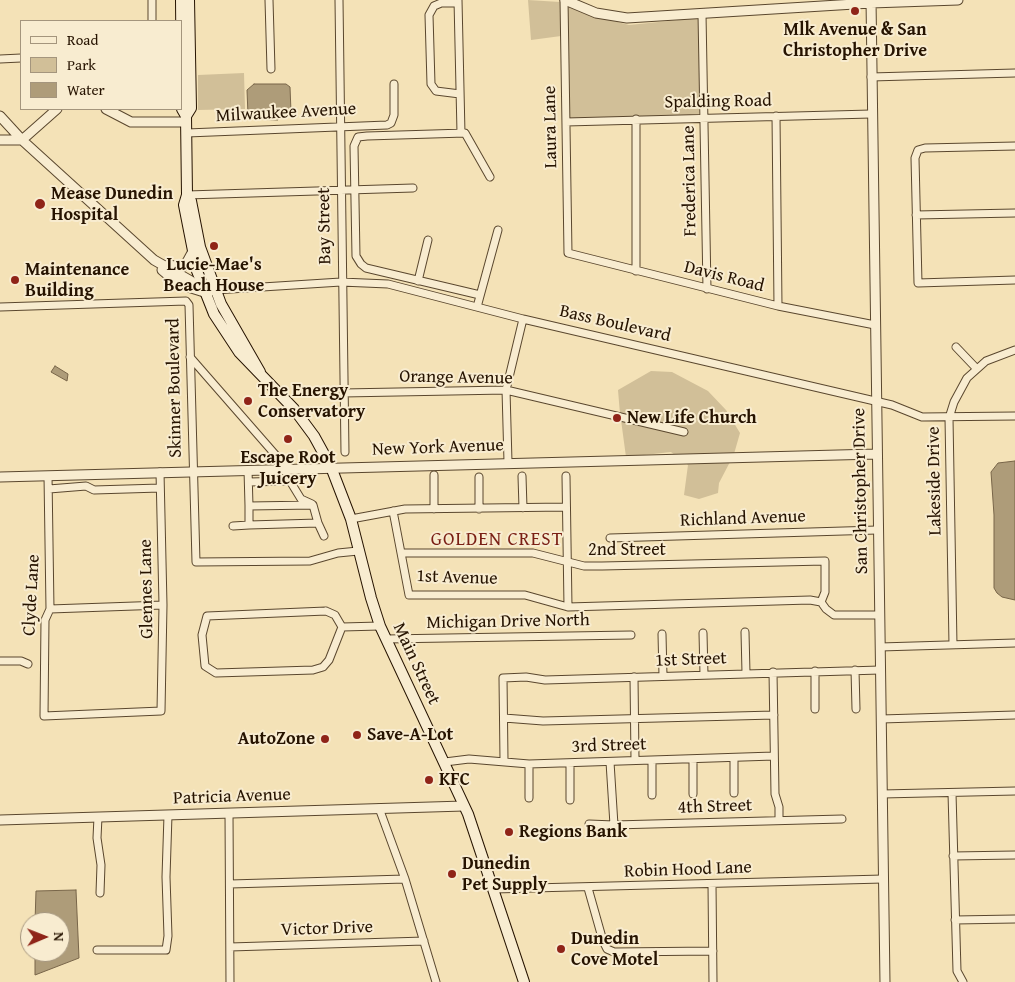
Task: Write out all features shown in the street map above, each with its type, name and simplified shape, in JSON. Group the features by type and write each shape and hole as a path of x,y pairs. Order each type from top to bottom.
{"main road":[{"path":"182,0 182,109 186,119 187,133 187,195 184,211 192,253 204,292"},
{"path":"186,119 190,108 189,0"},
{"path":"187,195 191,201 200,247 215,290"},
{"name":"Main Street","path":"215,290 226,315 260,372 307,426 331,467 350,519 380,626 464,806 494,889 524,982"},
{"name":"Main Street","path":"204,292 214,314 239,352 250,365 260,372"}],"street":[{"path":"152,0 152,20"},
{"path":"270,0 271,69"},
{"name":"Bay Street","path":"339,0 341,282 345,452"},
{"path":"564,0 612,18 702,14 871,1 958,0"},
{"name":"Laura Lane","path":"564,0 568,254"},
{"path":"460,94 436,92 431,84 429,15 434,6 441,3 458,1 460,94 463,133 490,176"},
{"name":"San Christopher Drive","path":"871,1 884,982"},
{"name":"Frederica Lane","path":"702,14 707,289"},
{"path":"0,58 20,58"},
{"path":"871,77 1015,73"},
{"name":"Milwaukee Avenue","path":"187,133 388,125 391,123 394,115 394,84"},
{"path":"0,140 22,140 56,110"},
{"path":"108,110 131,122 186,119"},
{"name":"Spalding Road","path":"566,122 871,114"},
{"name":"Main Street","path":"0,116 22,140 154,260 190,281 204,292"},
{"path":"776,116 778,306"},
{"path":"636,119 636,271"},
{"path":"463,133 358,138 354,146 356,256 360,264 366,268 480,295"},
{"path":"1015,146 925,148 918,150 915,158 918,283 1015,280"},
{"path":"187,195 414,188"},
{"path":"916,216 1015,213"},
{"path":"477,308 498,230"},
{"path":"418,281 428,240"},
{"path":"154,260 176,268 182,267 186,264 192,253"},
{"name":"Davis Road","path":"568,254 778,306 875,325"},
{"name":"Bass Boulevard","path":"204,292 341,282 388,284 477,308 901,408 922,417 1015,416"},
{"name":"Skinner Boulevard","path":"0,307 186,301 189,305 192,471 196,480 196,562 310,561 338,553 358,551"},
{"path":"508,462 506,390 523,319"},
{"path":"956,347 976,368"},
{"name":"Lakeside Drive","path":"953,645 949,418 959,390 976,368 997,355 1015,350"},
{"path":"190,357 287,468"},
{"name":"Orange Avenue","path":"343,393 506,390 684,432"},
{"name":"New York Avenue","path":"0,478 287,468 876,454"},
{"path":"248,470 249,525"},
{"name":"Glennes Lane","path":"44,716 160,711 162,705 163,606 160,472"},
{"path":"434,475 434,509"},
{"name":"Clyde Lane","path":"44,716 45,620 50,609 48,476"},
{"path":"522,476 523,508"},
{"path":"566,476 568,607 810,600 821,602 826,610 834,615 879,616"},
{"path":"479,477 479,509"},
{"path":"248,482 290,481 302,499 313,504"},
{"path":"48,489 86,486 94,490 160,488"},
{"path":"249,506 313,504"},
{"path":"313,504 324,536"},
{"path":"350,519 393,511 566,507"},
{"name":"1st Avenue","path":"393,511 409,595 525,595 568,607"},
{"path":"233,526 318,523"},
{"name":"Richland Avenue","path":"610,538 877,530"},
{"name":"2nd Street","path":"401,553 534,553 584,566 825,561 825,592 821,602"},
{"path":"50,609 163,606"},
{"path":"326,611 335,616 342,627 330,660 323,667 314,670 216,673 205,666 202,658 202,635 207,616 326,611"},
{"path":"342,627 380,626"},
{"path":"745,632 746,673"},
{"path":"704,633 704,675"},
{"path":"662,634 663,676"},
{"name":"Michigan Drive North","path":"386,639 631,635"},
{"path":"880,647 1015,644"},
{"path":"0,661 21,661 28,664"},
{"path":"855,670 856,709"},
{"name":"1st Street","path":"504,718 503,678 526,677 545,680 880,670"},
{"path":"815,671 815,709"},
{"path":"773,672 774,756 779,820"},
{"path":"634,677 635,760"},
{"path":"504,760 504,718 543,721 774,715"},
{"path":"881,719 1015,715"},
{"name":"3rd Street","path":"445,762 469,758 529,764 774,756"},
{"path":"734,758 734,793"},
{"path":"692,759 693,794"},
{"path":"652,760 652,795"},
{"path":"570,762 570,800"},
{"path":"610,762 614,825"},
{"path":"529,764 529,798"},
{"path":"882,794 1015,791"},
{"path":"952,793 956,971 963,982"},
{"name":"Patricia Avenue","path":"0,820 464,806"},
{"path":"379,808 405,879 436,982"},
{"path":"229,813 230,982"},
{"path":"96,950 166,950 168,936 166,892 168,815"},
{"path":"98,816 97,838 101,865 100,893"},
{"name":"4th Street","path":"589,824 842,819"},
{"path":"953,856 1015,855"},
{"path":"230,884 405,879"},
{"name":"Robin Hood Lane","path":"494,889 883,879"},
{"path":"712,884 713,982"},
{"path":"588,888 607,949 614,952 713,951"},
{"path":"955,920 1015,919"},
{"name":"Victor Drive","path":"230,946 424,941"}],"green space":[{"path":"528,0 560,2 561,36 531,40"},
{"path":"567,4 595,16 629,25 699,18 699,115 569,119"},
{"path":"244,73 245,109 198,110 198,75"},
{"path":"651,371 672,372 708,391 726,410 740,433 734,454 676,456 671,452 626,457 621,420 686,436 688,430 620,414 618,390"},
{"path":"731,460 719,483 718,493 699,499 684,495 688,465 683,461"}],"water":[{"path":"254,84 286,84 290,87 291,112 283,115 278,120 253,119 248,115 247,90"},
{"path":"55,366 68,374 67,381 51,372"},
{"path":"1015,461 1015,600 1002,597 994,588 994,515 991,472 998,463"},
{"path":"76,890 79,958 70,961 70,912 35,912 36,891"},
{"path":"35,962 69,962 35,975"}],"place":[{"name":"Mlk Avenue & San Christopher Drive","path":"855,11"},
{"name":"Mease Dunedin Hospital","path":"40,204"},
{"name":"Lucie-Mae's Beach House","path":"214,246"},
{"name":"Maintenance Building","path":"15,280"},
{"name":"The Energy Conservatory","path":"248,401"},
{"name":"New Life Church","path":"617,418"},
{"name":"Escape Root Juicery","path":"288,439"},
{"name":"Save-A-Lot","path":"357,735"},
{"name":"AutoZone","path":"325,739"},
{"name":"KFC","path":"429,780"},
{"name":"Regions Bank","path":"509,832"},
{"name":"Dunedin Pet Supply","path":"452,874"},
{"name":"Dunedin Cove Motel","path":"561,949"}],"district":[{"name":"GOLDEN CREST","path":"497,540"}]}
